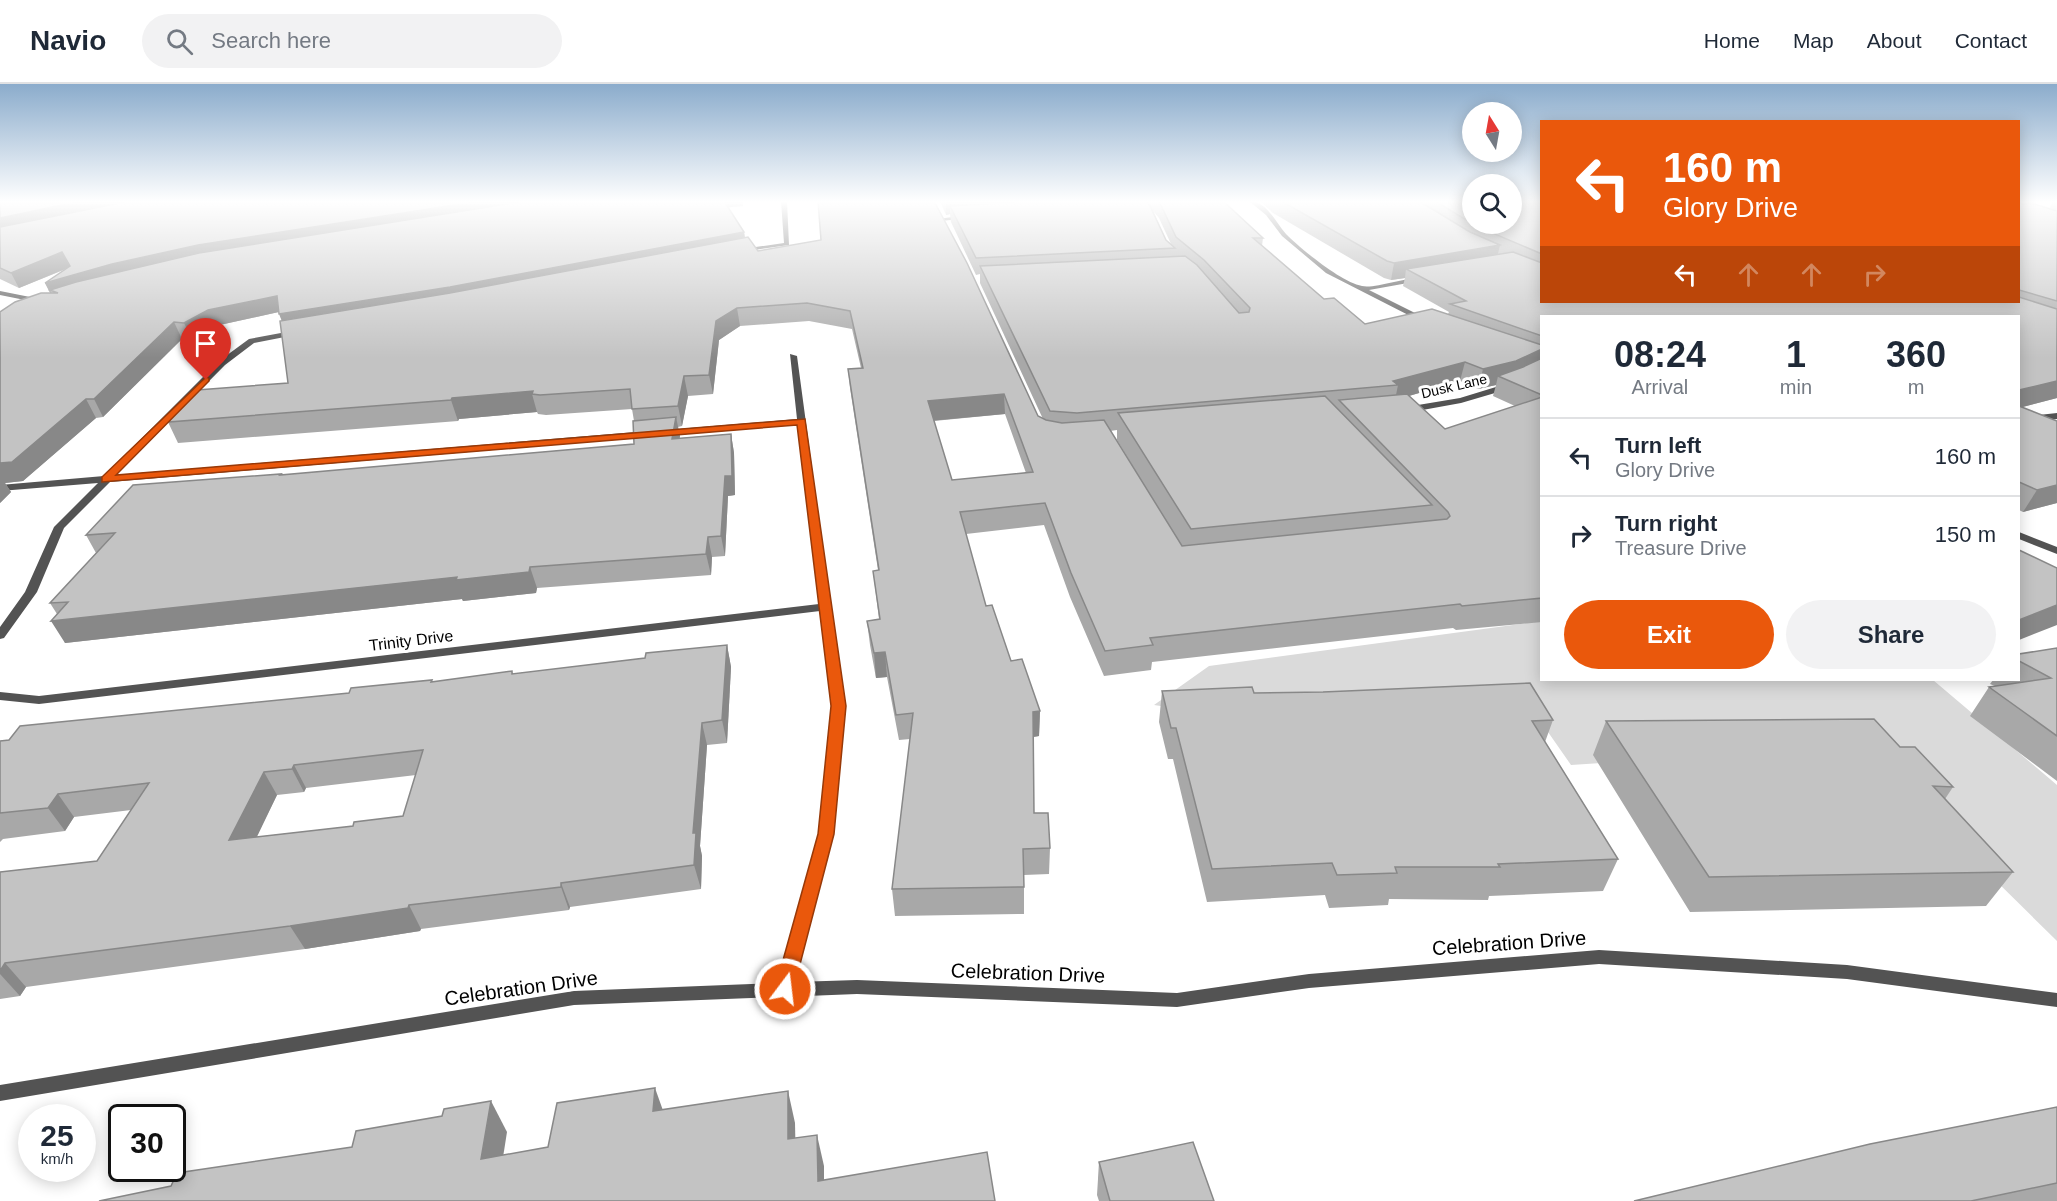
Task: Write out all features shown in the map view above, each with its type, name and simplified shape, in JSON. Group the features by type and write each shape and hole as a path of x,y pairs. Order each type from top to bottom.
{"street":[{"path":"1304,253 1328,272 1440,326"},
{"path":"1361,289 1429,277"},
{"path":"0,293 48,302 28,310"},
{"path":"0,635 31,592 59,528 222,363 252,341 306,331"},
{"path":"785,989 826,834 838,706 793,356"},
{"name":"Dusk Lane","path":"1396,411 1461,400 1514,385"},
{"path":"2020,420 2057,416"},
{"path":"0,488 802,421"},
{"path":"2020,535 2057,551"},
{"name":"Trinity Drive","path":"0,696 39,700 826,607"},
{"name":"Celebration Drive","path":"0,1093 574,999 785,989 857,987 1177,1000 1320,980 1599,957 1847,972 2057,1000"}],"shaded area":[{"path":"1540,621 1540,681 1934,681 2057,785 2057,941 1859,746 1571,765 1525,699 1240,718 1154,705 1209,666"}],"building":[{"path":"0,253 59,253 11,273 0,268"},
{"path":"63,253 161,253 45,283 70,266"},
{"path":"198,253 631,253 450,287 279,314 277,296 208,310 184,323 174,322 94,399 86,399 12,462 0,463 0,312 15,302 41,293 58,293 50,290"},
{"path":"662,253 962,253 1038,416 1062,423 1104,420 1182,546 1447,519 1450,516 1448,512 1339,400 1407,394 1445,429 1540,398 1540,598 1462,606 1460,604 1150,638 1153,645 1105,651 1071,573 1045,503 960,512 986,606 992,605 1011,661 1022,659 1040,711 1033,712 1034,813 1048,813 1050,848 1023,849 1024,887 892,889 913,713 896,715 885,652 874,653 867,621 880,619 873,571 879,570 848,369 863,368 850,311 807,303 737,308 716,321 709,375 684,376 678,406 632,409 630,389 540,395 532,394 533,391 452,398 451,400 168,422 197,390 288,383 280,321 450,293","holes":["1004,394 1033,472 952,480 928,401"]},
{"path":"974,253 1073,253 976,258"},
{"path":"1196,253 1271,253 1324,299 1334,298 1365,324 1432,309 1540,344 1540,350 1516,361 1483,369 1465,362 1393,381 1398,385 1077,413 1050,411 980,266 1185,256 1197,265 1239,313 1249,312 1250,308"},
{"path":"1373,253 1452,253 1394,263"},
{"path":"1516,253 1540,262 1540,303 2020,303 2020,297 2057,309 2057,381 2020,390 2020,315 1540,315 1540,335 1450,304 1466,301 1406,269"},
{"path":"2020,253 2057,253 2057,301 2020,290"},
{"path":"1540,359 1540,394 1498,376"},
{"path":"1325,396 1432,505 1191,529 1118,413"},
{"path":"2020,406 2057,421 2057,485 2037,490 2020,482"},
{"path":"676,417 672,439 731,434 732,476 725,476 721,536 708,537 706,554 530,567 529,572 456,580 457,577 51,621 68,602 50,603 115,533 86,535 133,485 280,475 634,444 633,421"},
{"path":"2020,550 2057,568 2057,605 2020,620"},
{"path":"727,645 722,720 702,723 693,833 696,833 694,865 561,883 561,887 409,905 408,908 290,926 5,963 0,971 0,872 97,861 149,783 58,794 48,808 0,813 0,741 9,740 20,726 349,693 351,688 432,680 431,682 512,671 512,674 645,658 646,653","holes":["423,750 403,816 354,822 353,826 229,840 264,772 292,769 294,765"]},
{"path":"2057,648 2057,736 1989,687 2051,678 2020,662 2020,654"},
{"path":"1530,683 1553,720 1532,721 1618,859 1498,864 1500,867 1395,867 1397,873 1337,875 1332,863 1212,869 1176,728 1171,728 1162,691 1252,687 1254,693 1323,692"},
{"path":"1874,719 1900,747 1915,747 1953,787 1933,786 2013,872 1709,877 1606,721"},
{"path":"655,1088 653,1111 788,1091 788,1139 817,1135 818,1181 987,1152 995,1201 99,1201 171,1186 173,1182 186,1182 186,1172 352,1147 356,1131 442,1116 444,1109 491,1101 481,1159 548,1147 557,1103"},
{"path":"2057,1107 2057,1183 1971,1201 1634,1201 1870,1144"},
{"path":"1193,1142 1214,1201 1110,1201 1099,1162"}],"route":[{"path":"206,380 106,480 802,421 838,706 826,834 785,989"}]}
